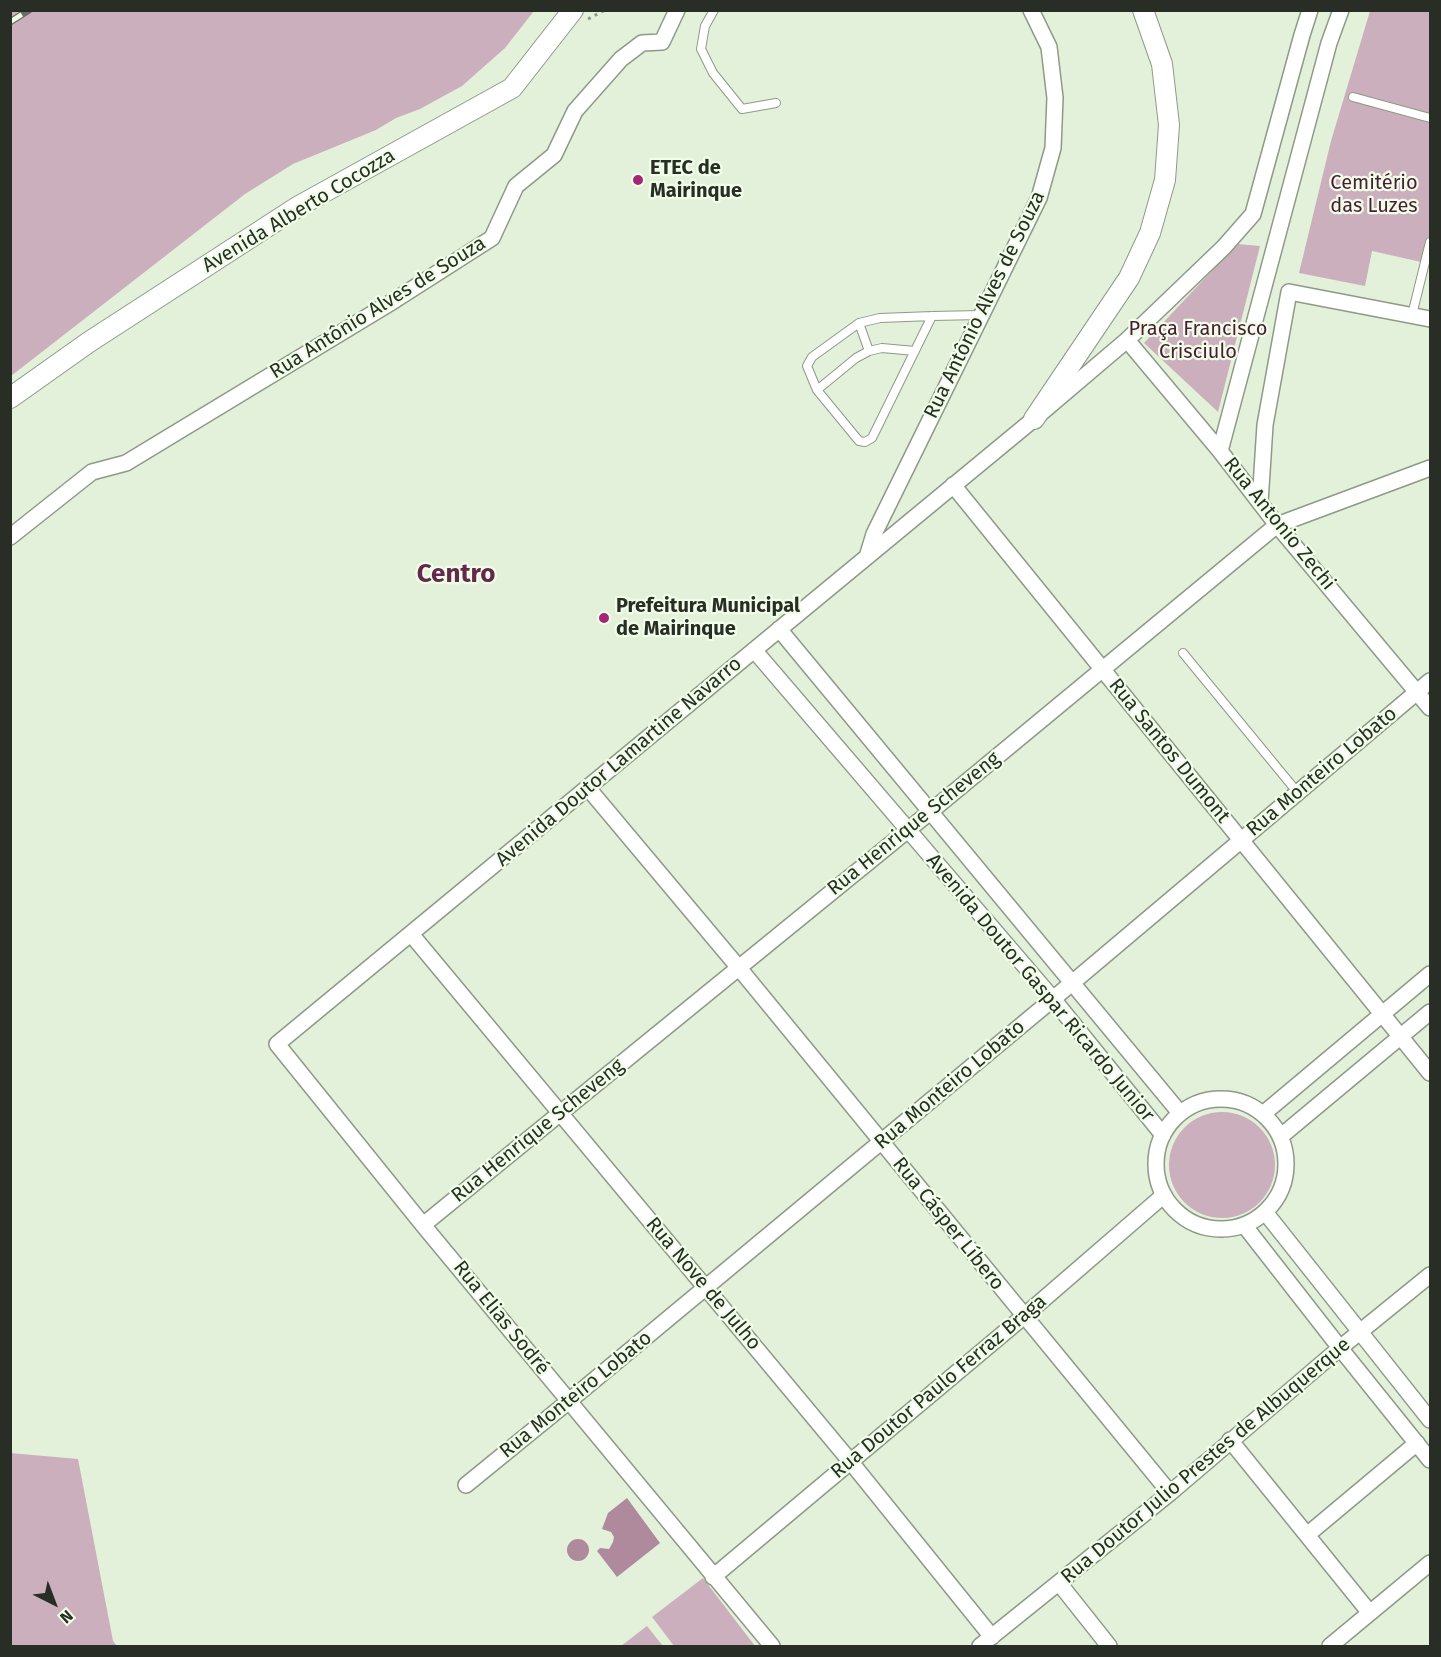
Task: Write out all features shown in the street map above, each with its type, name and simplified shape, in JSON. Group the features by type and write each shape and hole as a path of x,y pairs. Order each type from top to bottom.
{"street":[{"name":"Avenida Alberto Cocozza","path":"10,398 89,342 298,206 512,88 573,10"},
{"name":"Rua Antônio Alves de Souza","path":"10,537 92,472 126,463 492,238 516,186 554,154 575,111 621,59 642,43 662,42 677,10"},
{"name":"Rua Antônio Alves de Souza","path":"867,557 874,534 1039,198 1053,148 1055,98 1049,47 1031,10"},
{"path":"1034,419 1129,278 1150,233 1165,180 1169,125 1162,64 1143,10"},
{"name":"Avenida Doutor Lamartine Navarro","path":"277,1044 1034,419 1127,340 1224,247 1253,214 1310,10"},
{"path":"1220,451 1326,54 1341,10"},
{"path":"1260,503 1265,425 1289,292 1431,319"},
{"name":"Rua Antonio Zechi","path":"1127,340 1220,451 1277,525 1431,708"},
{"name":"Rua Henrique Scheveng","path":"423,1225 930,812 1277,525 1431,468"},
{"name":"Rua Santos Dumont","path":"953,485 1431,1073"},
{"name":"Avenida Doutor Gaspar Ricardo Junior","path":"779,629 1180,1113"},
{"name":"Avenida Doutor Gaspar Ricardo Junior","path":"754,650 1053,999 1163,1135"},
{"name":"Rua Monteiro Lobato","path":"466,1485 1053,999 1431,681"},
{"name":"Rua Cásper Líbero","path":"588,788 739,968 1023,1317 1170,1493"},
{"name":"Rua Nove de Julho","path":"411,934 850,1461 986,1644"},
{"path":"1263,1114 1431,974"},
{"path":"1280,1137 1431,1012"},
{"name":"Rua Elias Sodré","path":"277,1044 423,1225 772,1647"},
{"path":"1222,1098 1244,1103 1263,1114 1273,1124 1285,1150 1285,1177 1277,1195 1265,1212 1244,1225 1226,1228 1207,1227 1190,1221 1175,1210 1164,1196 1156,1176 1156,1155 1163,1135 1180,1113 1200,1102 1222,1098"},
{"name":"Rua Doutor Paulo Ferraz Braga","path":"713,1577 1164,1196"},
{"path":"1265,1212 1431,1420"},
{"path":"1244,1225 1431,1460"},
{"name":"Rua Doutor Julio Prestes de Albuquerque","path":"986,1644 1170,1493 1340,1348 1431,1275"},
{"path":"1230,1440 1370,1613"},
{"path":"1307,1534 1417,1443"},
{"path":"1330,1647 1431,1563"},
{"path":"1059,1583 1109,1647"}],"lane":[{"path":"714,10 705,26 701,49 713,73 742,109 776,103"},
{"path":"1353,97 1431,118"},
{"path":"1412,315 1431,242"},
{"path":"932,316 872,438 865,442 859,441 817,390 807,366 812,357 859,323 880,318 932,316 981,315"},
{"path":"859,323 869,351"},
{"path":"817,390 856,358 869,351 882,348 915,351"},
{"path":"1183,653 1298,793"}],"green space":[{"path":"11,10 534,11 505,48 462,86 376,130 293,164 245,194 11,376"},
{"name":"Cemitério das Luzes","path":"1370,11 1430,11 1430,264 1372,251 1365,286 1299,273 1331,141"},
{"name":"Praça Francisco Crisciulo","path":"1237,244 1260,246 1218,412 1144,343"},
{"path":"1222,1112 1242,1116 1259,1128 1271,1145 1275,1165 1271,1185 1259,1202 1242,1214 1222,1218 1202,1214 1185,1202 1173,1185 1169,1165 1173,1145 1185,1128 1202,1116"},
{"path":"10,1453 78,1459 113,1641 117,1646 11,1646"},
{"path":"703,1578 755,1646 674,1646 652,1617"},
{"path":"647,1626 663,1646 621,1646"}],"shaded area":[{"path":"627,1498 660,1543 617,1577 597,1551 600,1548 609,1549 613,1542 614,1537 611,1532 602,1529 608,1513"},
{"path":"578,1539 586,1542 589,1550 586,1558 578,1561 570,1558 567,1550 570,1542"}],"railway":[{"path":"10,22 29,10"}],"place":[{"name":"ETEC de Mairinque","path":"638,180"},
{"name":"Prefeitura Municipal de Mairinque","path":"604,618"}],"district":[{"name":"Centro","path":"456,575"}]}
